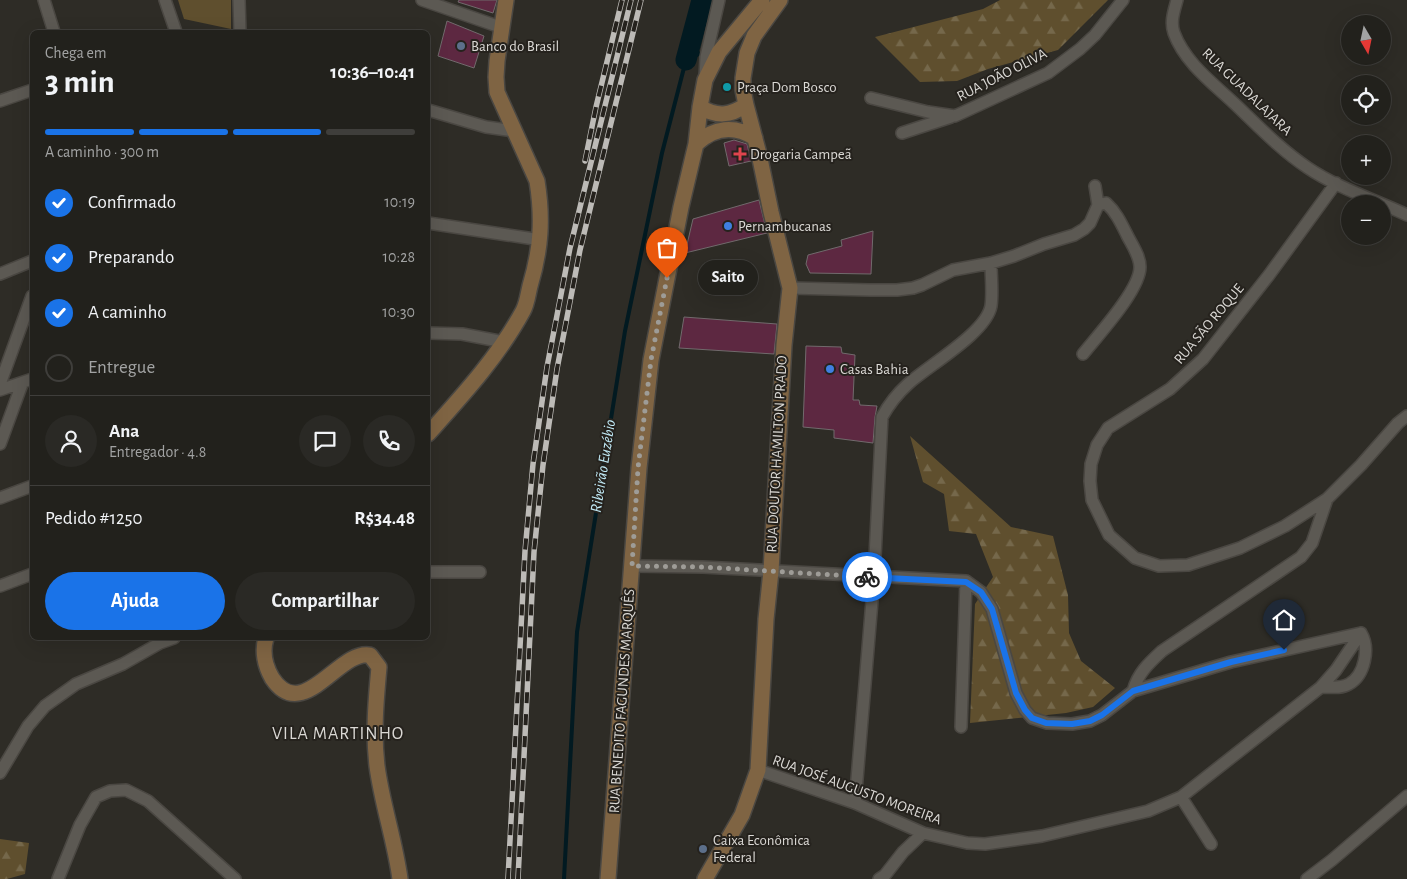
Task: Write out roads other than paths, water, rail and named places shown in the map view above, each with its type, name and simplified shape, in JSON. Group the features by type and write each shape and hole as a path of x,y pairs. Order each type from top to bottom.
{"main road":[{"path":"430,432 481,373 504,342 524,310 538,259 541,240 539,195 536,181 498,92 496,77 506,0"},
{"name":"RUA BENEDITO FAGUNDES MARQUÊS","path":"608,879 638,468 651,360 681,207 696,144 705,80 719,52 762,0"},
{"name":"RUA DOUTOR HAMILTON PRADO","path":"705,879 742,816 752,793 758,770 783,354 790,288 743,90 747,53 754,36 780,0"},
{"path":"700,107 721,115 730,114 746,105"},
{"path":"696,144 706,135 731,129 755,138"},
{"path":"266,640 264,656 268,670 277,686 285,691 296,693 308,690 354,658 363,654 370,655 379,667 374,724 378,767 400,879"}],"street":[{"path":"44,0 53,30"},
{"path":"165,0 175,30"},
{"path":"239,0 240,30"},
{"path":"422,0 503,28"},
{"path":"705,80 706,57 719,0"},
{"name":"RUA JOÃO OLIVA","path":"871,98 928,112 955,116 1048,73 1095,35 1123,0"},
{"name":"RUA GUADALAJARA","path":"1177,0 1172,18 1174,34 1184,52 1270,138 1308,168 1336,183"},
{"path":"0,101 30,91"},
{"path":"430,111 486,127 514,131"},
{"path":"902,134 955,116"},
{"path":"1336,183 1407,215"},
{"name":"RUA SÃO ROQUE","path":"1336,183 1269,275 1203,359 1170,389 1108,428 1097,444 1091,464 1092,500 1109,535 1135,558 1159,566 1188,565 1240,548 1285,526 1327,498 1361,465 1398,423 1407,416"},
{"path":"790,288 897,290 922,285 953,270 991,263 1074,235 1090,223 1098,205 1094,186"},
{"path":"1083,354 1137,282 1140,268 1138,257 1115,211 1106,203 1098,205"},
{"path":"430,223 541,240"},
{"path":"0,274 30,262"},
{"path":"855,803 874,577 882,417 892,400 909,383 974,334 986,318 991,307 991,263"},
{"path":"0,384 30,302"},
{"path":"430,333 462,334 504,342"},
{"path":"0,390 27,382"},
{"path":"0,444 27,382"},
{"path":"0,498 30,487"},
{"path":"1133,691 1136,681 1143,670 1162,651 1301,557 1312,543 1327,498"},
{"path":"632,566 770,571 966,582 981,592 992,609 1016,693 1025,710 1032,718 1046,723 1072,724 1090,721 1102,715 1133,691 1231,662 1361,633 1366,645 1366,654 1356,679 1349,685 1341,687 1321,686"},
{"path":"430,572 480,572"},
{"path":"0,586 30,575"},
{"path":"961,727 966,582"},
{"name":"RUA JOSÉ AUGUSTO MOREIRA","path":"758,770 855,803 923,833 966,843 985,844 1042,836 1148,812 1181,797 1321,686 1336,670 1361,633"},
{"path":"0,773 28,726 45,706 76,684 123,664 168,640"},
{"path":"58,879 80,825 96,797 110,791 126,790 148,801 235,879"},
{"path":"1306,879 1332,860 1407,796"},
{"path":"1181,797 1211,844"},
{"path":"879,879 885,875 903,852 923,833"}],"waterway":[{"name":"Ribeirão Euzébio","path":"686,60 702,0"},
{"name":"Ribeirão Euzébio","path":"564,879 577,632 625,331 662,153 686,60 701,53"}],"railway":[{"path":"585,161 622,0"},
{"path":"508,879 525,551 533,464 547,367 570,248 631,0"},
{"path":"518,879 534,552 543,465 557,369 580,250 641,0"}],"place":[{"name":"Banco do Brasil","path":"461,46"},
{"name":"Praça Dom Bosco","path":"727,87"},
{"name":"Drogaria Campeã","path":"740,154"},
{"name":"Pernambucanas","path":"728,226"},
{"name":"Saito","path":"667,278"},
{"name":"Casas Bahia","path":"830,369"},
{"name":"Caixa Econômica Federal","path":"703,849"}],"district":[{"name":"VILA MARTINHO","path":"338,734"}]}
